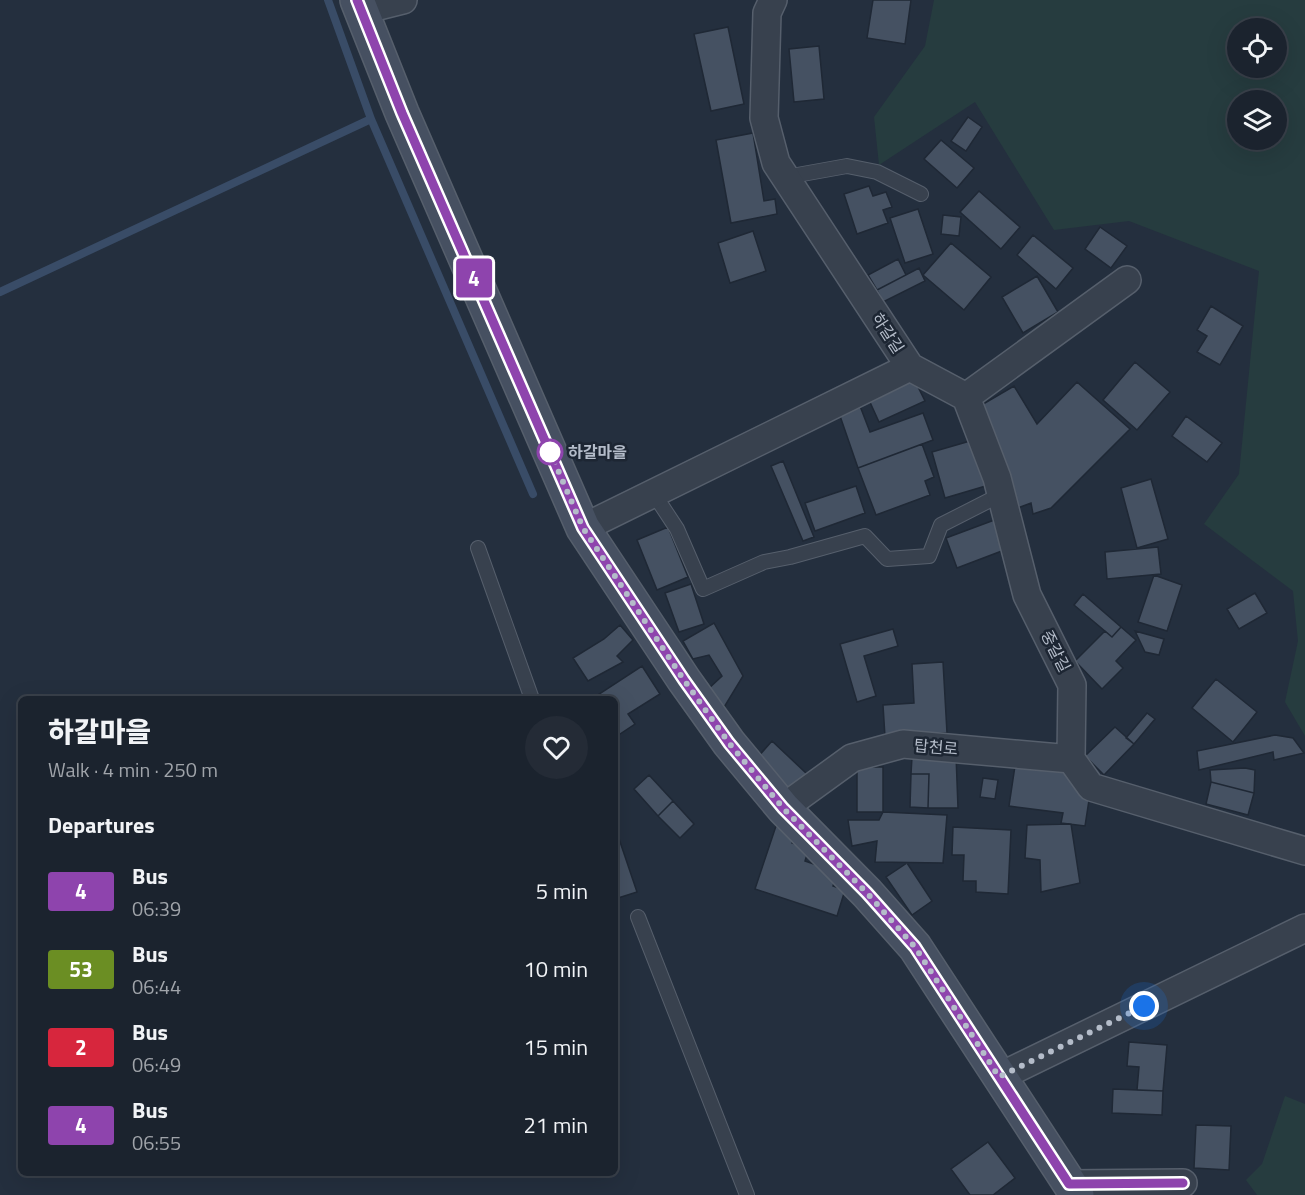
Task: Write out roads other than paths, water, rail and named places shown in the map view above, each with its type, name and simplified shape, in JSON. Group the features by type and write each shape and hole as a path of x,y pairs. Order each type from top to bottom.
{"main road":[{"path":"358,6 583,528 684,680 729,743 783,808 867,893 915,947 1073,1189"}],"street":[{"path":"358,6 403,0"},
{"name":"하갈길","path":"583,528 910,367 776,163 764,118 767,13 773,0"},
{"path":"910,367 966,397 1127,280"},
{"name":"중갈길","path":"966,397 998,477 1028,595 1072,685 1071,759"},
{"name":"탑천로","path":"783,808 852,758 903,744 1071,759"},
{"path":"1071,759 1091,787 1305,851"},
{"path":"999,1077 1305,928"},
{"path":"1073,1189 1183,1183"}],"lane":[{"path":"786,177 847,166 877,172 921,194"},
{"path":"654,494 677,530 703,589 764,562 865,536 887,559 929,556 941,525 1002,494"},
{"path":"478,548 531,696"},
{"path":"638,916 747,1195"}],"waterway":[{"path":"328,0 371,119 533,494"},
{"path":"0,292 371,119"}],"place":[{"name":"하갈마을","path":"550,452"}]}
